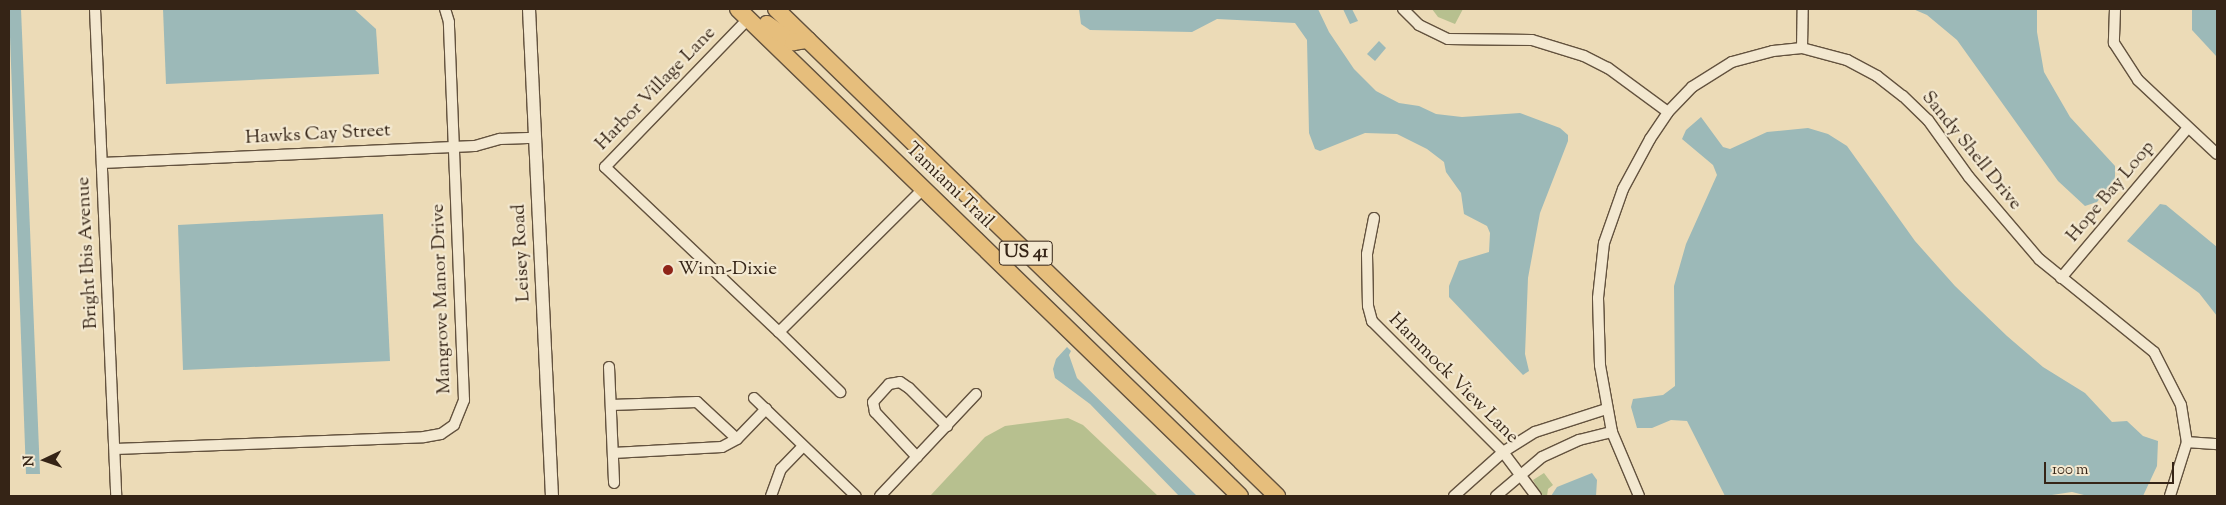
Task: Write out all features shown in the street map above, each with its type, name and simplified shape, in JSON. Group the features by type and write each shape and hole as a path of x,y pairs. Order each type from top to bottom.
{"main road":[{"name":"Tamiami Trail","path":"776,9 1277,496"},
{"name":"Tamiami Trail","path":"746,12 923,189 1240,496"},
{"path":"746,12 793,42 808,40"},
{"path":"923,189 940,183 968,197"},
{"path":"1108,369 1133,382 1157,380"}],"street":[{"name":"Bright Ibis Avenue","path":"95,9 116,496"},
{"name":"Mangrove Manor Drive","path":"114,449 424,437 441,434 454,425 464,400 449,22 444,9"},
{"name":"Leisey Road","path":"530,9 552,496"},
{"path":"1403,9 1419,25 1448,39 1532,40 1584,56 1608,68 1668,112"},
{"path":"1802,48 1803,9"},
{"path":"2115,9 2114,43 2138,80 2187,129 2217,154"},
{"name":"Harbor Village Lane","path":"746,12 605,167 779,332"},
{"name":"Sandy Shell Drive","path":"1639,496 1612,432 1606,409 1600,365 1598,298 1604,243 1623,188 1668,112 1692,87 1732,62 1773,51 1802,48 1847,60 1877,76 1904,96 1928,120 1969,177 2018,235 2061,278 2154,352 2181,405 2187,442 2170,496"},
{"name":"Hope Bay Loop","path":"2061,278 2187,129"},
{"name":"Hawks Cay Street","path":"102,163 453,146 536,138"},
{"path":"840,392 779,332 923,189"},
{"name":"Hammock View Lane","path":"1374,218 1367,254 1368,306 1372,321 1383,336 1503,452 1536,496"},
{"path":"609,367 614,483"},
{"path":"917,457 874,412 873,402 889,384 900,382 947,426"},
{"path":"880,496 976,394"},
{"path":"754,398 856,496"},
{"path":"611,405 698,402 737,439"},
{"path":"1454,496 1503,452 1535,432 1606,409"},
{"path":"613,452 722,447 737,439 766,410"},
{"path":"1496,496 1520,474 1542,458 1579,440 1612,432"},
{"path":"2187,442 2217,444"},
{"path":"771,496 781,469 804,446"}],"green space":[{"path":"1432,9 1463,9 1455,24 1438,17"},
{"path":"1068,418 1083,425 1158,496 930,496 985,437 1005,426"},
{"path":"1544,473 1553,485 1548,489 1547,496 1542,496 1533,480"}],"water":[{"path":"9,9 21,9 40,474 26,474"},
{"path":"163,9 354,9 376,29 379,74 166,84"},
{"path":"1079,9 1318,9 1329,32 1354,69 1376,91 1399,103 1419,106 1436,114 1462,117 1520,113 1560,128 1568,135 1568,141 1540,213 1528,278 1525,354 1529,371 1523,375 1449,297 1449,286 1459,261 1489,252 1490,233 1487,226 1464,214 1461,193 1446,172 1444,162 1427,149 1397,134 1365,133 1320,151 1315,149 1309,133 1307,40 1295,23 1217,19 1192,32 1090,30 1081,24"},
{"path":"1343,9 1352,9 1358,21 1350,24"},
{"path":"1913,9 2037,9 2037,32 2044,72 2070,117 2115,166 2115,180 2097,202 2085,206 2058,181 1957,40 1927,15"},
{"path":"2192,9 2217,9 2217,57 2192,30"},
{"path":"1379,41 1386,48 1375,61 1367,54"},
{"path":"1701,117 1723,147 1730,149 1767,132 1808,128 1828,134 1847,146 1915,241 1955,286 2007,336 2043,367 2085,393 2112,422 2127,421 2143,436 2158,441 2157,466 2143,496 2088,496 2072,492 2045,496 1725,496 1687,421 1671,420 1652,428 1637,428 1631,407 1633,399 1663,395 1675,386 1674,286 1686,244 1717,175 1713,165 1682,139 1686,130"},
{"path":"2160,204 2166,205 2217,247 2217,316 2199,293 2127,241"},
{"path":"383,214 390,361 183,370 178,225"},
{"path":"1067,347 1071,351 1069,355 1077,378 1197,496 1179,496 1090,404 1055,378 1053,369 1056,359"},
{"path":"1592,473 1597,480 1596,496 1551,496 1557,487"}],"place":[{"name":"Winn-Dixie","path":"668,270"}]}
